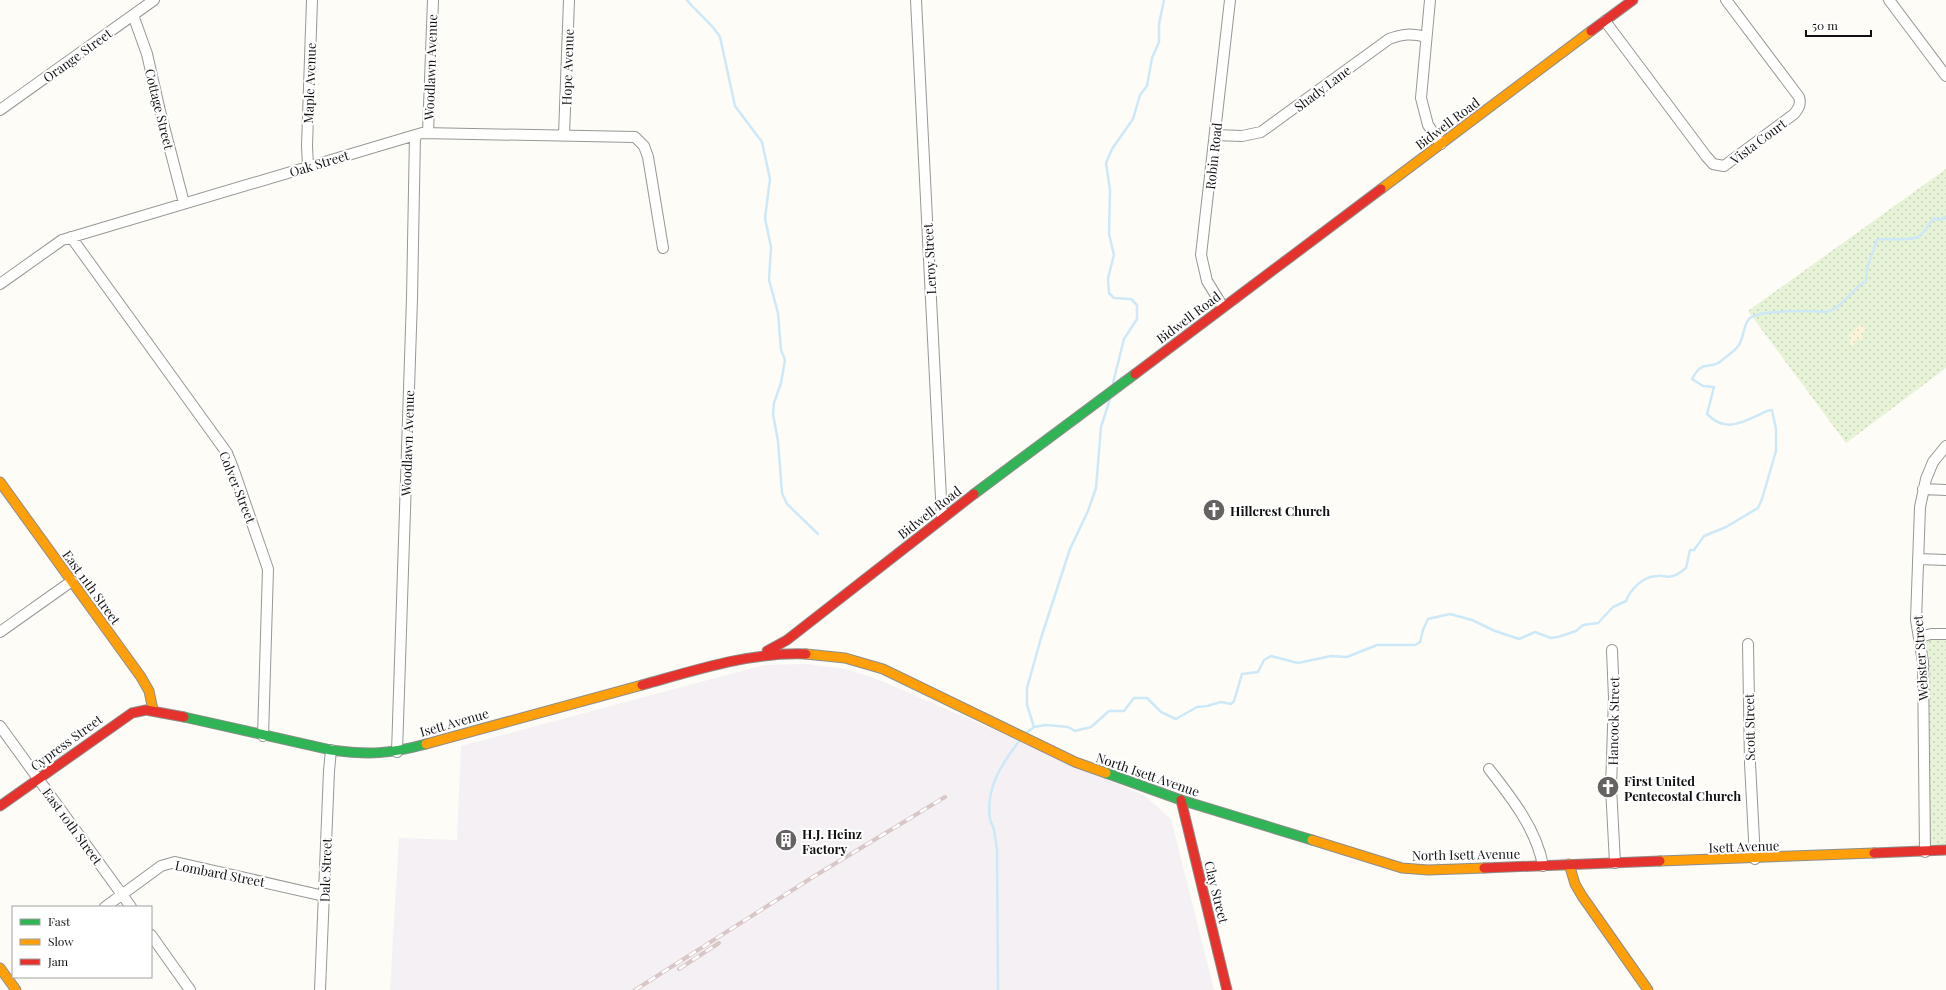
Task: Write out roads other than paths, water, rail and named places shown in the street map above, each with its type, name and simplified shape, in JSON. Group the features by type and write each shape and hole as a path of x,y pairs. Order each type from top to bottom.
{"street":[{"name":"Orange Street","path":"0,110 154,0"},
{"name":"Maple Avenue","path":"308,166 306,146 312,0"},
{"name":"Woodlawn Avenue","path":"428,133 433,0"},
{"name":"Hope Avenue","path":"564,134 570,0"},
{"name":"Leroy Street","path":"916,0 942,518"},
{"name":"Robin Road","path":"1223,307 1207,281 1201,255 1230,0"},
{"path":"1430,0 1420,98 1428,125 1441,144"},
{"name":"Bidwell Road","path":"759,655 787,640 942,518 1633,0"},
{"name":"Vista Court","path":"1605,21 1706,156 1713,164 1724,166 1794,114 1800,103 1799,97 1726,0"},
{"path":"1889,0 1946,76"},
{"name":"Cottage Street","path":"133,15 147,54 184,203"},
{"name":"Shady Lane","path":"1215,135 1242,136 1261,132 1389,39 1400,35 1409,34 1426,37"},
{"name":"Oak Street","path":"0,284 62,240 308,166 415,135 428,133 564,134 635,137 644,146 648,157 663,248"},
{"name":"Woodlawn Avenue","path":"397,752 412,298 415,135"},
{"name":"Colver Street","path":"71,237 227,453 233,468 268,569 263,736"},
{"name":"Webster Street","path":"1925,852 1923,662 1916,620 1920,507 1923,489 1933,462 1946,446"},
{"name":"East 11th Street","path":"0,482 144,682 149,691 153,710"},
{"path":"1923,489 1946,490"},
{"path":"1918,559 1946,560"},
{"path":"0,632 72,581"},
{"path":"1919,637 1931,634 1946,634"},
{"name":"Scott Street","path":"1748,644 1750,763 1755,858"},
{"name":"Hancock Street","path":"1612,650 1614,698 1611,787 1615,863"},
{"name":"North Isett Avenue","path":"759,655 801,652 828,655 858,661 883,669 1075,762 1181,800 1402,868 1428,870 1542,866"},
{"name":"Isett Avenue","path":"153,710 263,736 331,750 354,754 380,754 397,752 636,685 759,655"},
{"name":"Cypress Street","path":"0,806 132,713 139,710 153,710"},
{"name":"East 10th Street","path":"0,726 130,906"},
{"name":"Dale Street","path":"320,990 328,771 331,750"},
{"path":"1489,769 1515,804 1535,838 1540,852 1542,866"},
{"name":"Clay Street","path":"1181,800 1227,990"},
{"name":"Isett Avenue","path":"1542,866 1946,850"},
{"name":"Lombard Street","path":"105,906 162,866 175,862 324,896"},
{"path":"1569,864 1575,884 1582,896 1648,990"},
{"path":"152,936 190,990"},
{"path":"0,968 16,990"}],"waterway":[{"path":"687,0 713,27 720,37 735,106 762,142 770,179 765,218 771,247 769,280 778,313 781,350 785,360 781,383 774,403 773,414 778,441 782,493 787,504 818,534"},
{"path":"1113,383 1124,339 1137,319 1137,305 1131,299 1114,298 1109,293 1108,278 1114,255 1109,234 1110,190 1106,163 1112,149 1133,119 1140,95 1147,86 1152,58 1159,42 1159,24 1164,0"},
{"path":"1026,733 1034,727 1046,725 1068,727 1075,731 1091,727 1109,711 1124,711 1134,698 1147,698 1161,712 1176,719 1197,707 1221,702 1231,704 1234,701 1242,674 1258,672 1264,660 1271,656 1298,663 1331,656 1347,657 1377,645 1415,645 1420,642 1428,619 1450,614 1472,620 1495,631 1519,639 1535,632 1551,638 1558,637 1576,631 1583,625 1598,623 1613,607 1626,601 1634,588 1642,581 1652,577 1673,576 1686,568 1690,550 1694,550 1704,536 1726,527 1758,508 1762,499 1776,451 1776,429 1772,410 1766,411 1740,423 1727,425 1714,420 1707,414 1714,387 1703,386 1692,379 1699,369 1717,364 1735,349 1741,342 1747,322 1754,316 1774,312 1827,312 1838,306 1866,281 1867,268 1877,240 1918,237 1923,233 1934,218 1939,220 1946,217"},
{"path":"1034,727 1027,705 1027,688 1041,638 1070,549 1088,511 1096,488 1101,427 1110,399"},
{"path":"998,990 997,849 989,808 990,797 997,776 1007,757 1020,740"}],"railway":[{"path":"635,990 813,877 945,797"},
{"path":"679,969 719,943"}],"place":[{"name":"Hillcrest Church","path":"1214,510"},
{"name":"First United Pentecostal Church","path":"1608,787"},
{"name":"H.J. Heinz Factory","path":"786,840"}]}
